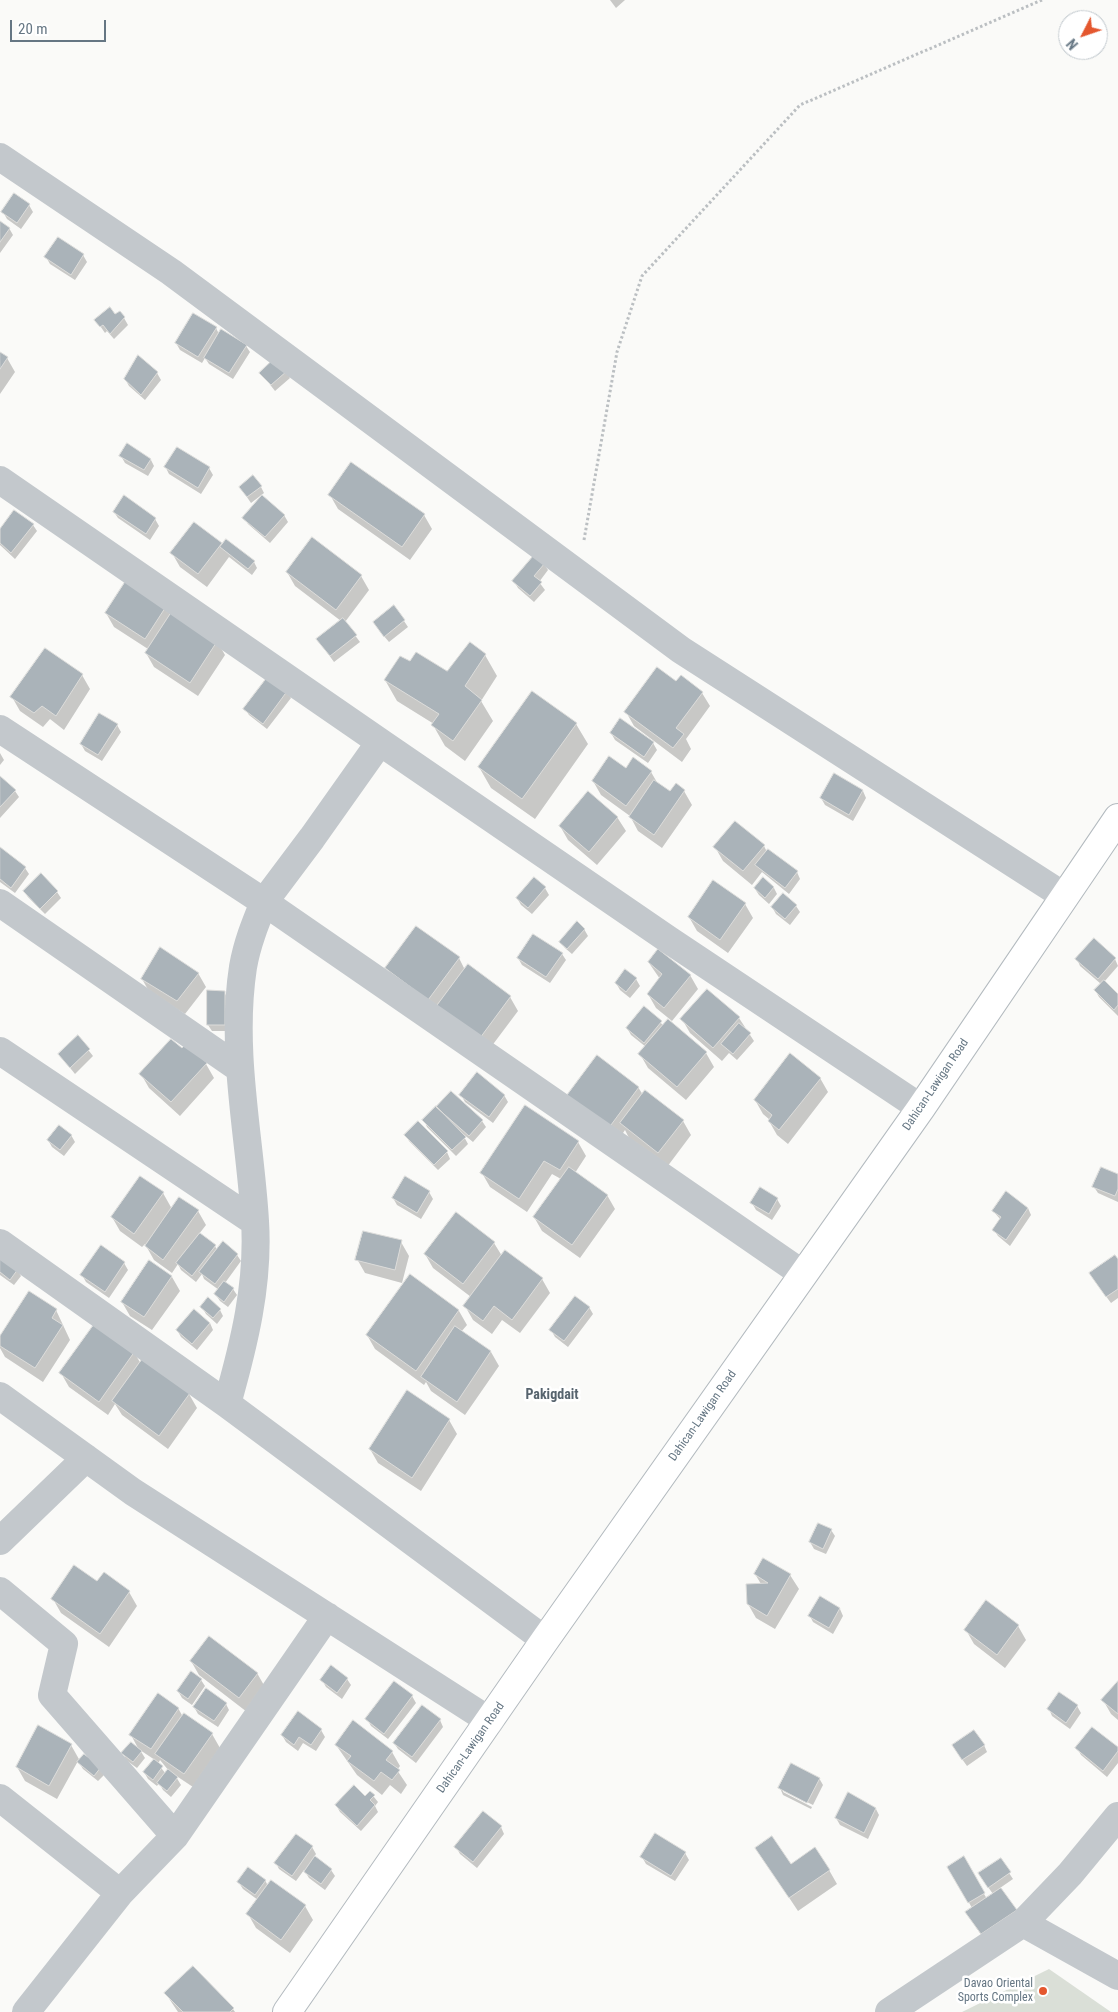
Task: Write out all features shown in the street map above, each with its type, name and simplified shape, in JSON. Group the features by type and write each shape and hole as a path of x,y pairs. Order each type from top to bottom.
{"main road":[{"name":"Dahican-Lawigan Road","path":"287,2012 545,1640 921,1108 1118,818"}],"street":[{"path":"0,157 171,272 681,650 1064,896"},
{"path":"0,480 669,940 921,1108"},
{"path":"0,729 264,902 803,1274"},
{"path":"228,1404 245,1339 254,1284 255,1222 240,1069 240,1012 243,968 249,939 264,902 380,742"},
{"path":"0,903 240,1069"},
{"path":"0,1051 255,1222"},
{"path":"0,1243 228,1404 545,1640"},
{"path":"0,1396 133,1492 490,1720"},
{"path":"0,1541 86,1458"},
{"path":"0,1591 64,1644 52,1695 175,1836"},
{"path":"26,2012 120,1892 175,1836 327,1616"},
{"path":"0,1798 120,1892"},
{"path":"889,2012 1022,1923 1070,1874 1118,1816"},
{"path":"1022,1923 1118,1976"}],"path":[{"path":"578,575 617,352 642,276 800,105 1042,0"}],"shaded area":[{"name":"Davao Oriental Sports Complex","path":"1049,1969 1111,2012 962,2012"}],"building":[{"path":"14,193 30,204 17,223 1,212"},
{"path":"0,221 10,228 0,242"},
{"path":"58,237 84,254 71,275 44,257"},
{"path":"110,307 115,314 120,311 125,317 110,334 103,325 100,327 94,320"},
{"path":"193,313 217,327 198,357 175,343"},
{"path":"221,329 247,345 229,373 204,358"},
{"path":"0,352 8,357 0,369"},
{"path":"138,355 158,372 141,395 124,379"},
{"path":"275,358 287,371 271,385 259,373"},
{"path":"127,443 151,459 144,470 119,456"},
{"path":"177,447 210,467 198,488 164,467"},
{"path":"351,462 425,514 402,547 328,495"},
{"path":"253,475 262,486 247,497 239,487"},
{"path":"124,495 156,518 146,534 113,512"},
{"path":"262,495 285,515 265,537 242,518"},
{"path":"14,510 34,524 11,553 0,543 0,529"},
{"path":"194,522 222,543 198,574 170,553"},
{"path":"312,537 362,575 336,610 286,572"},
{"path":"226,539 255,561 248,569 220,547"},
{"path":"535,554 545,563 534,576 542,582 530,596 512,581"},
{"path":"127,579 167,605 145,639 105,613"},
{"path":"394,605 405,620 384,637 373,622"},
{"path":"173,610 218,640 190,683 145,653"},
{"path":"343,618 357,635 330,656 316,639"},
{"path":"470,642 486,654 465,686 482,700 453,741 431,725 439,714 384,680 400,656 410,661 416,652 447,671"},
{"path":"45,648 83,674 56,716 42,706 34,713 10,697"},
{"path":"657,667 676,681 681,675 703,692 676,728 684,734 673,748 624,712"},
{"path":"269,675 288,690 263,724 243,709"},
{"path":"532,691 577,723 522,799 478,767"},
{"path":"99,713 118,724 98,755 80,744"},
{"path":"620,718 654,742 644,757 610,733"},
{"path":"609,756 626,768 633,757 652,771 626,806 592,781"},
{"path":"834,773 863,790 849,815 820,798"},
{"path":"0,776 16,790 0,807"},
{"path":"654,780 670,791 676,783 685,790 654,835 629,817"},
{"path":"588,791 618,817 589,852 559,826"},
{"path":"735,821 765,845 743,871 713,847"},
{"path":"0,847 26,867 11,888 0,879"},
{"path":"768,849 798,871 785,888 755,865"},
{"path":"41,873 58,891 40,909 23,891"},
{"path":"534,877 546,887 528,908 516,898"},
{"path":"763,877 774,887 765,898 754,888"},
{"path":"713,880 746,903 720,940 688,917"},
{"path":"783,893 797,905 785,919 771,907"},
{"path":"577,921 585,929 567,949 559,942"},
{"path":"416,926 460,957 428,1000 385,968"},
{"path":"533,934 563,953 546,977 517,958"},
{"path":"1094,938 1116,958 1098,979 1075,959"},
{"path":"160,947 199,973 177,1001 141,979"},
{"path":"658,949 691,975 664,1008 647,994 662,974 648,962"},
{"path":"468,964 511,996 480,1038 436,1007"},
{"path":"625,969 637,978 626,992 615,983"},
{"path":"1104,980 1118,994 1118,1005 1114,1010 1094,990"},
{"path":"707,989 740,1017 713,1048 680,1019"},
{"path":"207,990 225,991 225,1025 207,1025"},
{"path":"644,1006 662,1021 644,1043 626,1028"},
{"path":"668,1019 707,1052 677,1087 638,1054"},
{"path":"739,1023 751,1033 733,1054 721,1044"},
{"path":"78,1035 90,1049 70,1068 58,1054"},
{"path":"171,1039 182,1048 186,1044 207,1063 171,1102 139,1074"},
{"path":"790,1053 821,1078 779,1130 768,1121 772,1115 754,1100"},
{"path":"597,1055 639,1087 608,1129 565,1098"},
{"path":"477,1072 505,1095 489,1117 459,1095"},
{"path":"645,1090 684,1120 658,1153 620,1123"},
{"path":"451,1091 483,1120 469,1136 436,1107"},
{"path":"525,1105 579,1141 560,1170 544,1161 519,1199 480,1173"},
{"path":"436,1106 466,1137 452,1150 422,1120"},
{"path":"418,1121 448,1151 434,1165 404,1135"},
{"path":"59,1125 72,1135 60,1150 47,1140"},
{"path":"569,1167 608,1195 572,1245 533,1217"},
{"path":"1101,1167 1118,1174 1118,1189 1115,1196 1092,1187"},
{"path":"140,1176 164,1192 134,1234 111,1217"},
{"path":"405,1176 430,1191 417,1213 392,1198"},
{"path":"760,1187 778,1198 769,1214 750,1203"},
{"path":"1006,1191 1028,1208 1006,1240 992,1230 1001,1217 992,1211"},
{"path":"179,1197 199,1210 163,1260 145,1246"},
{"path":"456,1212 495,1242 463,1284 424,1254"},
{"path":"363,1231 402,1240 395,1270 355,1260"},
{"path":"200,1233 216,1245 192,1276 176,1263"},
{"path":"223,1241 238,1254 215,1284 199,1272"},
{"path":"101,1245 125,1262 105,1292 80,1275"},
{"path":"505,1250 543,1278 512,1320 494,1306 483,1321 463,1306"},
{"path":"0,1255 18,1269 10,1280 0,1272"},
{"path":"1115,1255 1118,1259 1118,1289 1106,1297 1089,1273"},
{"path":"149,1260 172,1276 144,1317 121,1302"},
{"path":"410,1274 459,1310 416,1371 366,1335"},
{"path":"224,1281 234,1288 224,1302 214,1294"},
{"path":"29,1291 57,1309 52,1318 63,1325 35,1368 0,1346 0,1336"},
{"path":"575,1296 590,1307 564,1341 549,1330"},
{"path":"208,1297 221,1309 213,1318 200,1307"},
{"path":"194,1309 210,1323 192,1344 176,1330"},
{"path":"95,1323 135,1351 99,1402 59,1373"},
{"path":"455,1326 491,1351 457,1402 421,1377"},
{"path":"143,1358 190,1393 159,1436 112,1401"},
{"path":"407,1390 450,1419 412,1478 369,1449"},
{"path":"818,1523 832,1529 823,1549 809,1542"},
{"path":"763,1558 791,1574 767,1616 747,1604 746,1584 768,1583 754,1574"},
{"path":"74,1565 97,1581 104,1572 130,1591 100,1634 51,1599"},
{"path":"820,1596 840,1608 829,1628 808,1616"},
{"path":"986,1600 1019,1625 997,1655 964,1630"},
{"path":"209,1636 258,1673 239,1698 190,1661"},
{"path":"331,1665 348,1678 337,1693 320,1680"},
{"path":"191,1671 202,1679 188,1699 177,1691"},
{"path":"394,1681 413,1695 384,1734 365,1719"},
{"path":"1118,1681 1118,1714 1101,1700"},
{"path":"206,1688 227,1703 214,1721 193,1707"},
{"path":"1059,1692 1078,1705 1066,1723 1047,1709"},
{"path":"158,1693 179,1708 151,1749 129,1735"},
{"path":"422,1705 441,1719 412,1757 393,1743"},
{"path":"298,1711 322,1729 311,1745 299,1737 294,1745 281,1735"},
{"path":"184,1713 213,1733 184,1774 155,1754"},
{"path":"353,1720 393,1751 386,1760 400,1770 392,1780 381,1772 374,1781 347,1761 351,1756 335,1745"},
{"path":"38,1725 72,1744 49,1786 16,1767"},
{"path":"1092,1727 1118,1747 1118,1751 1103,1771 1075,1748"},
{"path":"974,1730 985,1745 962,1760 952,1745"},
{"path":"131,1742 142,1751 133,1762 121,1753"},
{"path":"84,1754 101,1767 94,1776 77,1762"},
{"path":"154,1759 163,1766 153,1780 143,1772"},
{"path":"791,1763 820,1778 807,1803 778,1788"},
{"path":"168,1769 178,1777 167,1791 157,1783"},
{"path":"354,1785 365,1796 370,1791 375,1795 370,1800 375,1805 357,1826 335,1805"},
{"path":"848,1792 876,1808 864,1833 835,1818"},
{"path":"483,1811 502,1826 473,1862 454,1847"},
{"path":"655,1833 686,1852 671,1876 640,1857"},
{"path":"296,1834 313,1846 292,1876 274,1863"},
{"path":"772,1836 791,1864 815,1847 830,1870 789,1898 755,1848"},
{"path":"315,1856 332,1869 321,1884 304,1872"},
{"path":"964,1856 985,1893 968,1903 947,1867"},
{"path":"1001,1858 1011,1872 988,1888 978,1873"},
{"path":"248,1867 266,1880 255,1895 237,1882"},
{"path":"271,1880 306,1905 281,1940 246,1914"},
{"path":"1001,1888 1017,1910 981,1934 965,1912"},
{"path":"193,1966 234,2008 230,2012 183,2012 164,1993"}],"place":[{"name":"Davao Oriental Sports Complex","path":"1043,1991"}],"district":[{"name":"Pakigdait","path":"552,1395"}]}
